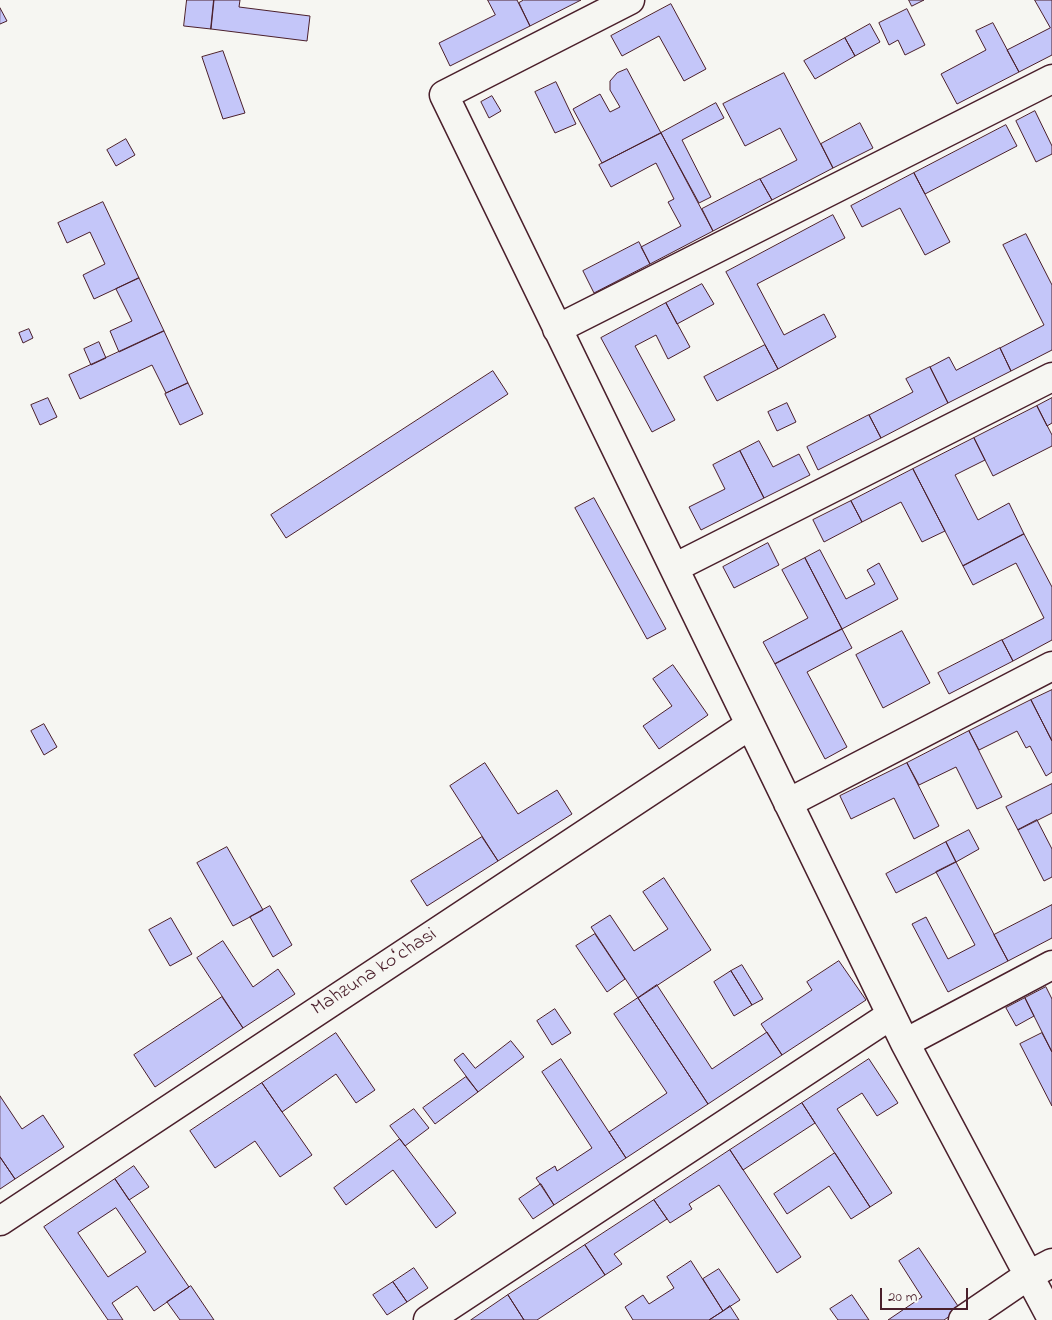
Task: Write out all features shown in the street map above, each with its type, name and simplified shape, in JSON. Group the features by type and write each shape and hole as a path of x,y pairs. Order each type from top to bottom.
{"street":[{"path":"630,0 444,96 905,1043 1040,1269 1052,1319"},
{"path":"557,329 1052,79"},
{"path":"674,568 1052,377"},
{"path":"788,803 1052,666"},
{"name":"Mahzuna koʻchasi","path":"0,1221 750,725"},
{"path":"905,1043 1052,965"},
{"path":"428,1320 891,1015"},
{"path":"963,1320 1040,1269"}],"building":[{"path":"187,0 214,0 211,29 184,26"},
{"path":"214,0 240,0 239,7 310,16 307,41 211,29"},
{"path":"488,0 517,0 530,26 450,66 439,43 495,15"},
{"path":"524,0 581,0 530,26 519,3"},
{"path":"909,0 924,0 912,6"},
{"path":"1035,0 1052,0 1052,55 1019,72 1007,50 1050,28"},
{"path":"671,4 706,69 684,81 659,36 622,56 611,36"},
{"path":"0,8 7,21 0,24"},
{"path":"907,9 925,45 905,55 898,40 889,45 879,23"},
{"path":"993,23 1019,72 957,104 941,74 986,50 976,31"},
{"path":"870,24 880,42 855,56 845,38"},
{"path":"845,38 855,56 815,79 804,61"},
{"path":"223,51 245,113 223,119 202,57"},
{"path":"627,69 661,133 602,163 573,109 600,94 610,112 620,107 610,90 610,81 617,73"},
{"path":"784,73 833,168 772,200 760,179 797,160 780,128 745,146 723,104"},
{"path":"556,82 576,124 555,133 535,92"},
{"path":"492,96 501,111 489,118 481,102"},
{"path":"716,103 724,118 682,140 711,197 699,203 661,133"},
{"path":"1035,111 1052,146 1052,154 1036,162 1016,121"},
{"path":"860,123 873,148 833,168 821,144"},
{"path":"1006,125 1017,146 925,194 914,173"},
{"path":"661,133 713,231 650,264 641,247 681,226 668,202 674,199 656,163 611,187 599,165"},
{"path":"126,139 135,155 116,166 107,150"},
{"path":"914,173 950,242 925,255 900,208 862,227 851,206"},
{"path":"760,179 772,200 713,231 702,209"},
{"path":"103,202 139,278 94,299 83,275 105,264 90,232 67,243 58,223"},
{"path":"833,215 845,238 757,284 784,335 824,314 836,337 778,369 726,272"},
{"path":"1026,234 1052,285 1052,350 1011,371 1000,348 1044,325 1003,245"},
{"path":"639,242 650,264 594,293 583,271"},
{"path":"139,278 164,331 119,352 110,331 132,321 116,289"},
{"path":"702,284 714,304 677,324 666,303"},
{"path":"666,303 690,347 668,359 656,335 635,346 675,420 652,432 601,338"},
{"path":"29,329 33,338 23,343 19,333"},
{"path":"164,331 188,383 166,393 152,365 80,399 69,375"},
{"path":"99,342 106,358 91,365 84,349"},
{"path":"765,345 778,369 717,401 704,377"},
{"path":"1000,348 1011,371 948,403 930,367 949,357 956,370"},
{"path":"930,367 948,403 881,438 869,415 913,392 906,379"},
{"path":"493,371 508,394 286,538 271,515"},
{"path":"188,383 203,414 180,425 165,394"},
{"path":"48,398 57,417 40,425 31,405"},
{"path":"1052,398 1052,423 1047,426 1037,406"},
{"path":"787,403 796,422 777,431 768,412"},
{"path":"1037,406 1052,435 1052,446 993,476 974,438"},
{"path":"869,415 881,438 818,470 807,447"},
{"path":"974,438 985,460 955,475 978,520 1009,503 1024,534 963,566 913,469"},
{"path":"759,441 773,467 799,454 810,475 764,498 740,451"},
{"path":"740,451 764,498 701,530 689,507 725,489 713,465"},
{"path":"913,469 945,531 922,542 901,502 862,522 851,501"},
{"path":"594,498 666,629 647,639 575,508"},
{"path":"851,501 862,522 824,542 813,520"},
{"path":"1024,534 1052,587 1052,640 1013,661 1002,640 1044,618 1016,563 973,585 963,566"},
{"path":"768,543 779,565 734,588 723,567"},
{"path":"820,550 846,599 875,584 867,570 879,563 898,599 842,629 805,558"},
{"path":"805,558 842,629 775,664 763,642 808,618 782,570"},
{"path":"842,629 852,648 807,672 847,747 825,759 775,664"},
{"path":"902,631 930,683 883,708 856,655"},
{"path":"1002,640 1013,661 949,694 938,673"},
{"path":"673,665 708,715 659,749 643,726 672,706 653,679"},
{"path":"1052,690 1052,741 1031,700"},
{"path":"1031,700 1052,741 1052,772 1046,776 1030,746 1026,748 1017,731 979,750 969,731"},
{"path":"44,724 57,747 44,755 31,731"},
{"path":"969,731 1002,797 977,809 956,767 919,785 907,763"},
{"path":"485,763 518,814 557,790 572,814 498,861 450,786"},
{"path":"907,763 939,826 914,839 894,798 851,819 840,796"},
{"path":"1052,784 1052,813 1018,830 1006,807"},
{"path":"1037,820 1052,849 1052,877 1044,881 1018,830"},
{"path":"969,830 979,849 956,862 946,842"},
{"path":"482,837 498,861 427,906 411,881"},
{"path":"946,842 956,862 896,893 886,874"},
{"path":"227,847 263,910 233,926 197,863"},
{"path":"956,862 1008,961 948,992 912,924 926,917 948,959 975,945 936,872"},
{"path":"664,878 711,950 638,998 591,927 610,915 634,951 668,929 643,892"},
{"path":"1052,905 1052,938 1008,961 994,935"},
{"path":"270,906 292,945 273,957 250,917"},
{"path":"171,918 192,954 170,966 149,930"},
{"path":"595,934 625,979 607,992 576,946"},
{"path":"223,941 253,987 278,969 295,994 243,1028 197,958"},
{"path":"839,961 866,1000 782,1055 761,1024 812,990 807,982"},
{"path":"742,965 763,999 752,1005 731,971"},
{"path":"731,971 752,1005 734,1016 714,982"},
{"path":"657,985 712,1069 767,1032 782,1055 708,1104 638,998"},
{"path":"1046,987 1052,999 1052,1052 1025,998"},
{"path":"222,997 243,1028 155,1087 134,1055"},
{"path":"638,998 708,1104 626,1158 609,1132 667,1093 614,1014"},
{"path":"1025,998 1034,1016 1016,1026 1006,1008"},
{"path":"555,1009 571,1033 552,1045 537,1021"},
{"path":"336,1033 375,1090 356,1103 336,1074 282,1112 262,1083"},
{"path":"1042,1033 1052,1052 1052,1106 1020,1044"},
{"path":"511,1041 524,1057 478,1092 454,1060 463,1053 475,1068"},
{"path":"561,1059 626,1158 554,1205 536,1178 555,1166 557,1171 592,1148 542,1072"},
{"path":"869,1059 898,1103 877,1116 862,1093 837,1109 892,1193 870,1207 802,1103"},
{"path":"466,1077 478,1092 435,1124 423,1108"},
{"path":"262,1083 312,1155 280,1177 255,1141 215,1168 190,1131"},
{"path":"0,1096 22,1129 43,1115 64,1147 15,1179 0,1157"},
{"path":"802,1103 815,1123 743,1170 730,1150"},
{"path":"414,1109 429,1128 405,1146 390,1126"},
{"path":"400,1139 456,1213 436,1228 393,1170 346,1205 334,1188"},
{"path":"730,1150 801,1257 777,1273 719,1185 689,1204 692,1209 670,1223 654,1200"},
{"path":"835,1153 870,1207 851,1219 829,1186 787,1214 774,1194"},
{"path":"0,1157 15,1179 0,1189"},
{"path":"134,1166 149,1187 129,1200 115,1179"},
{"path":"115,1179 189,1287 154,1311 137,1286 112,1303 123,1320 108,1320 44,1227","holes":["116,1208 146,1252 108,1277 78,1233"]},
{"path":"541,1184 554,1205 533,1219 519,1199"},
{"path":"654,1200 667,1219 614,1254 622,1264 605,1275 585,1245"},
{"path":"585,1245 605,1275 537,1320 524,1320 508,1295"},
{"path":"919,1248 960,1309 944,1320 888,1320 922,1297 899,1261"},
{"path":"691,1261 723,1311 709,1320 633,1320 625,1307 643,1295 649,1304 674,1288 667,1277"},
{"path":"414,1268 428,1288 407,1302 393,1282"},
{"path":"719,1269 740,1300 723,1311 703,1279"},
{"path":"393,1282 407,1302 387,1315 373,1295"},
{"path":"191,1286 214,1320 180,1320 167,1302"},
{"path":"508,1295 524,1320 471,1320"},
{"path":"852,1295 869,1320 838,1320 830,1309"},
{"path":"730,1306 739,1320 709,1320 723,1311"}]}
